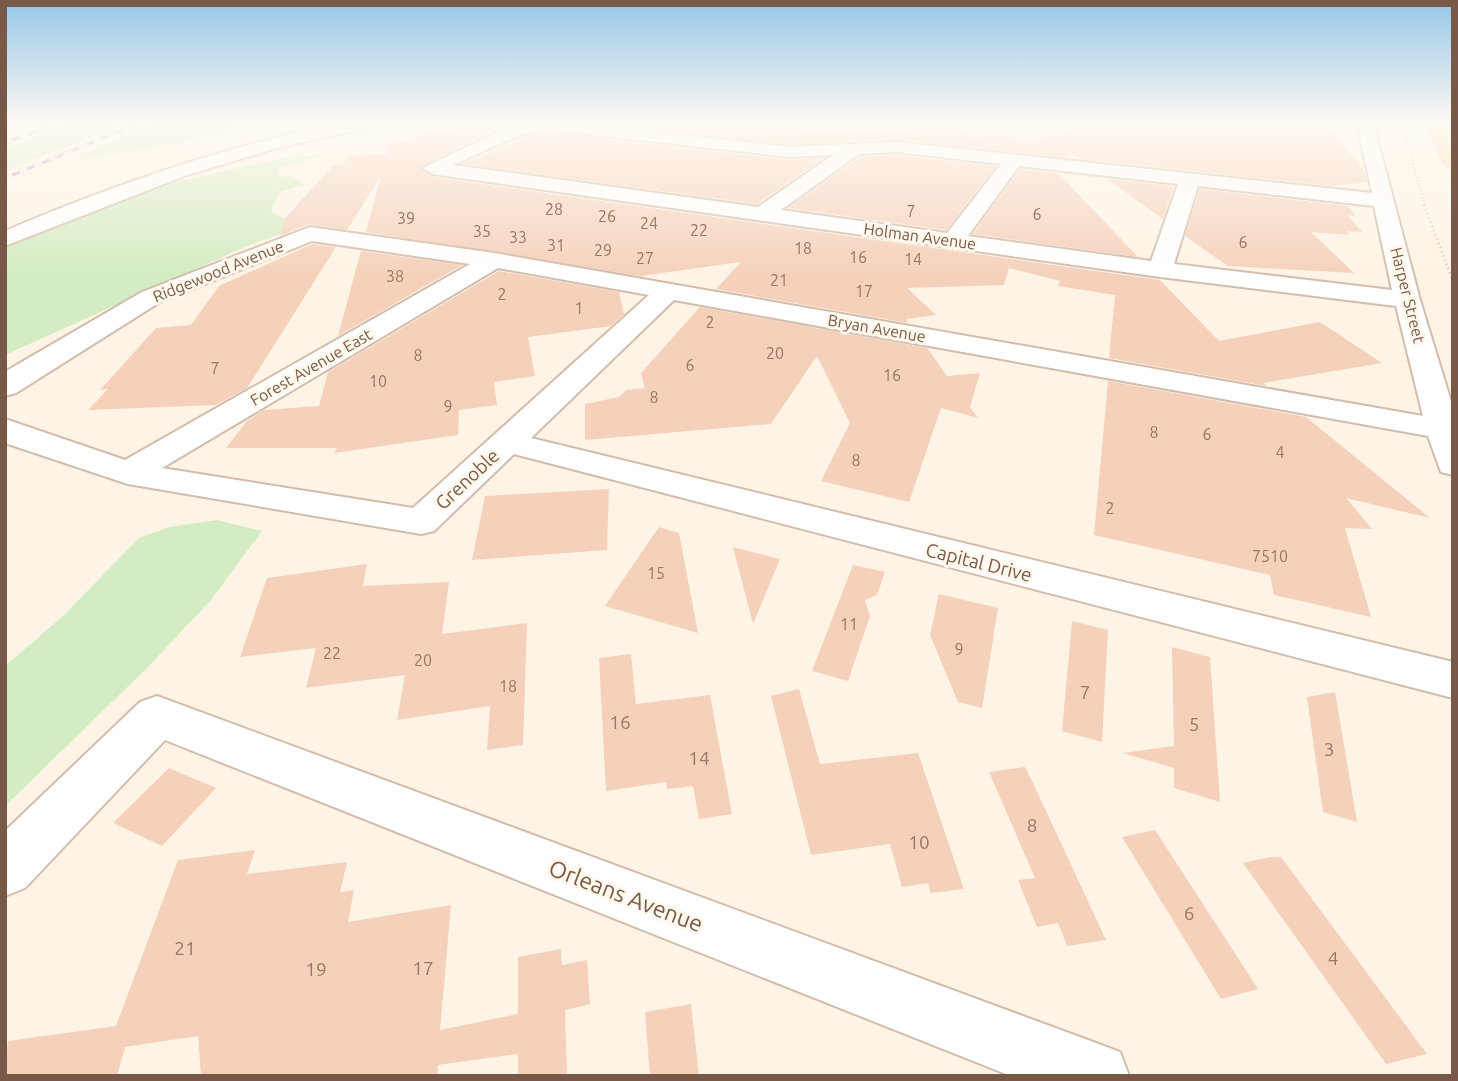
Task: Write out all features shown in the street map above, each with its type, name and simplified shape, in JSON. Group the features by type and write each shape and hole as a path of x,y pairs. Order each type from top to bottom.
{"street":[{"path":"5,239 100,198 168,173"},
{"name":"Holman Avenue","path":"471,173 1160,270 1407,300"},
{"path":"762,214 820,173"},
{"path":"954,240 1004,173"},
{"path":"1139,173 1385,201"},
{"name":"Harper Street","path":"1378,173 1407,300 1453,465"},
{"path":"1160,270 1190,179"},
{"name":"Bryan Avenue","path":"310,234 494,260 1444,429"},
{"name":"Ridgewood Avenue","path":"12,382 150,297 310,234"},
{"name":"Forest Avenue East","path":"128,473 494,260"},
{"name":"Grenoble","path":"128,473 421,522 669,291"},
{"path":"5,429 16,436 128,473"},
{"name":"Capital Drive","path":"506,442 1453,680"},
{"name":"Orleans Avenue","path":"5,869 157,716 1096,1076"}],"path":[{"path":"1415,173 1422,201 1453,281"}],"green space":[{"path":"214,173 279,173 278,177 292,176 305,185 279,192 271,212 294,223 294,229 247,246 5,355 5,248 144,189"},
{"path":"217,520 262,531 211,600 148,667 5,806 5,666 62,617 139,538 169,527"}],"building":[{"path":"326,173 427,173 432,177 1160,280 1219,341 1320,322 1382,363 1263,383 1267,386 1109,358 1115,295 1058,286 1060,281 1009,268 1004,285 907,288 936,315 906,319 908,323 716,289 741,262 640,276 366,232 381,176 347,230 310,224 280,236 286,217"},
{"path":"532,173 802,173 757,204"},
{"path":"837,173 990,173 946,230 788,208"},
{"path":"1017,173 1058,173 1138,257 973,234"},
{"path":"1215,173 1365,173 1367,182 1332,186"},
{"path":"1107,179 1174,186 1163,219"},
{"path":"1200,189 1348,206 1356,216 1347,215 1362,232 1346,231 1350,235 1311,232 1354,273 1228,266 1185,236"},
{"path":"312,244 336,247 247,388 216,405 88,410 108,389 100,390 156,328 191,325 219,286"},
{"path":"361,251 462,265 338,336"},
{"path":"499,271 619,292 624,314 611,326 528,337 535,376 494,382 497,405 459,410 458,435 334,453 337,448 226,448 247,421 264,410 319,406 328,372"},
{"path":"700,307 927,348 947,376 980,373 970,407 978,418 941,408 909,502 821,481 850,423 817,356 771,424 585,440 585,404 619,397 626,390 645,388 641,373"},
{"path":"1108,381 1306,417 1430,518 1346,498 1372,529 1345,528 1371,617 1274,595 1270,575 1094,535"},
{"path":"609,489 607,550 472,560 485,496"},
{"path":"659,527 679,533 698,633 605,606"},
{"path":"733,547 780,559 753,624"},
{"path":"367,564 363,586 449,582 442,634 527,623 523,745 487,750 490,706 397,720 405,675 306,688 316,648 240,657 267,578"},
{"path":"853,565 885,572 877,595 865,600 870,616 848,681 812,671"},
{"path":"939,594 998,608 982,708 958,702 930,635"},
{"path":"1072,621 1108,630 1102,742 1062,731"},
{"path":"1172,647 1210,657 1220,802 1174,788 1174,768 1123,753 1174,746"},
{"path":"631,654 636,704 710,695 732,814 699,819 693,786 667,789 666,782 606,791 599,658"},
{"path":"799,689 820,764 918,753 964,889 931,893 928,883 902,887 890,844 811,855 771,696"},
{"path":"1335,692 1357,822 1323,812 1307,697"},
{"path":"1025,767 1106,940 1067,946 1058,923 1037,927 1018,880 1035,878 989,772"},
{"path":"169,768 216,788 162,846 113,823"},
{"path":"1155,830 1258,989 1221,999 1122,837"},
{"path":"255,850 247,874 347,862 340,892 354,890 348,922 451,905 440,1030 518,1014 518,957 561,949 562,965 587,960 590,1004 565,1010 567,1076 518,1076 518,1054 438,1065 437,1076 201,1076 198,1036 125,1047 117,1076 5,1076 8,1041 116,1026 178,860"},
{"path":"1281,857 1427,1054 1386,1064 1243,863"},
{"path":"691,1004 699,1076 650,1076 645,1012"}],"railway":[{"path":"5,178 16,173"}]}
